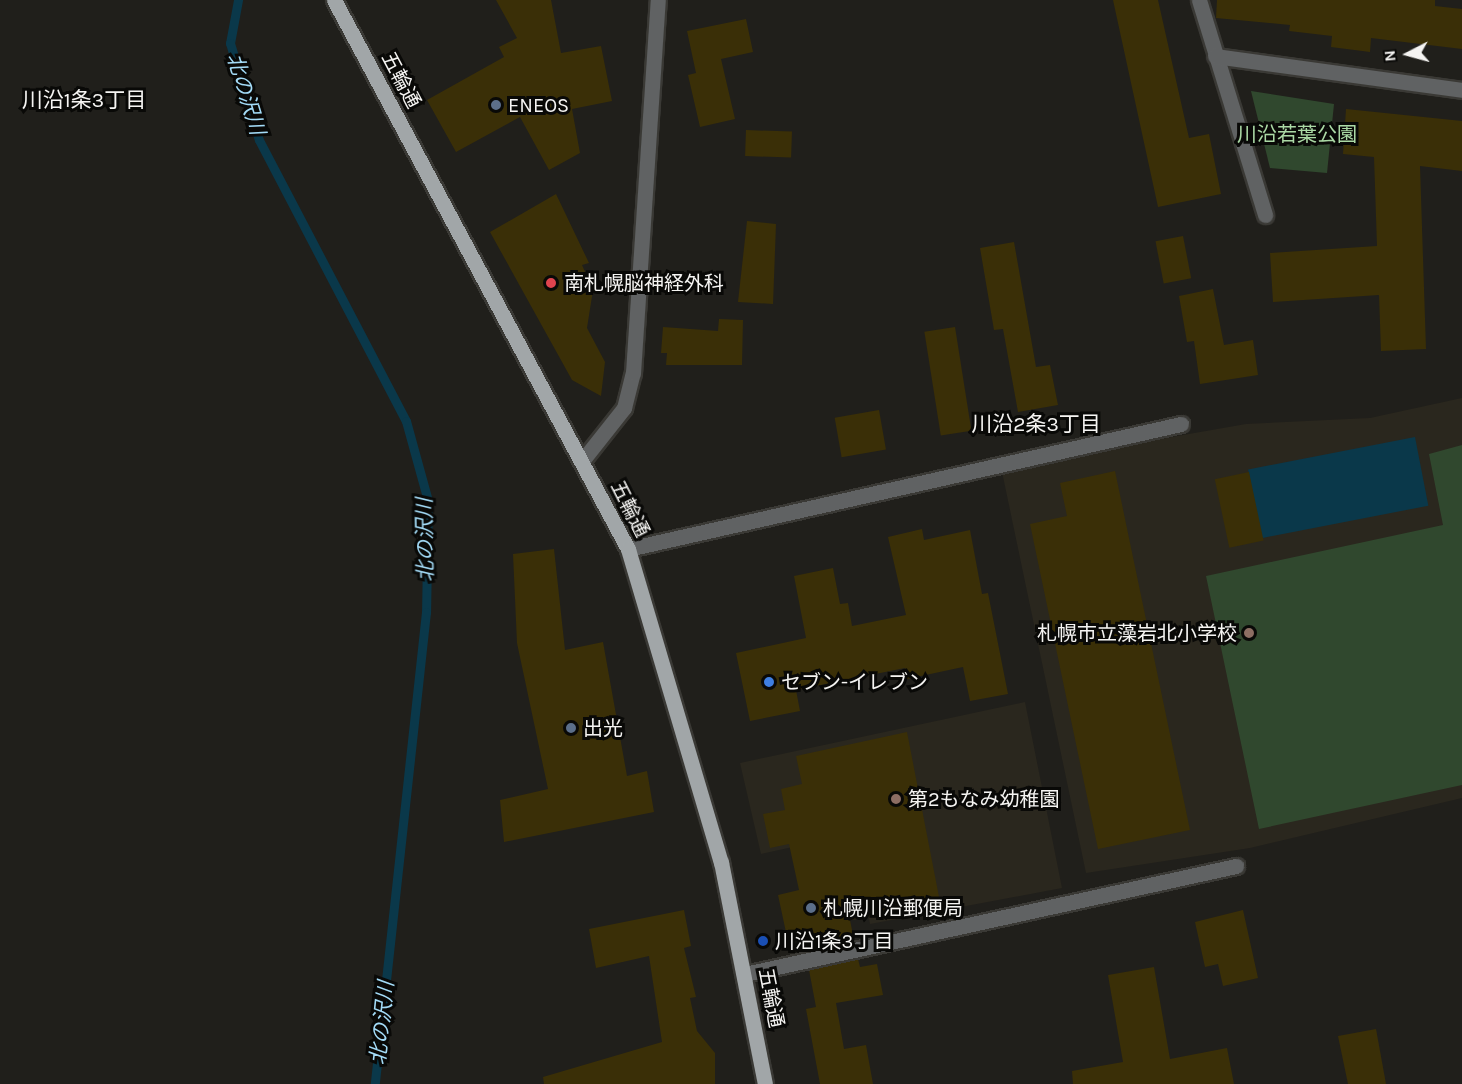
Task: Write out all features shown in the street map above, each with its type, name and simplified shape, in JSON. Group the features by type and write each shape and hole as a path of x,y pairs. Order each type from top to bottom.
{"main road":[{"name":"五輪通","path":"338,6 628,549 721,862 765,1084"}],"street":[{"path":"582,461 624,408 633,373 658,0"},
{"path":"1199,0 1265,215"},
{"path":"1215,56 1462,90"},
{"path":"628,549 1181,424"},
{"path":"745,974 1236,866"}],"shaded area":[{"name":"札幌市立藻岩北小学校","path":"1462,398 1462,798 1250,848 1086,873 1001,467 1246,424 1370,418"},
{"name":"第2もなみ幼稚園","path":"1025,702 1062,888 870,924 852,834 761,854 740,763"}],"green space":[{"name":"川沿若葉公園","path":"1251,91 1334,104 1327,173 1270,168"},
{"path":"1462,445 1462,785 1259,829 1206,576 1443,525 1429,454"}],"water":[{"path":"1415,437 1428,506 1261,538 1248,469"}],"building":[{"path":"496,0 551,0 561,53 601,46 612,101 572,109 580,153 549,170 520,117 456,152 427,100 504,57 499,47 517,38"},
{"path":"1113,0 1158,0 1189,138 1209,134 1221,194 1158,207"},
{"path":"1217,0 1435,0 1435,6 1462,9 1462,49 1371,38 1370,52 1331,47 1332,36 1289,31 1290,25 1216,18"},
{"path":"746,19 753,52 721,59 735,119 700,127 688,75 696,73 687,31"},
{"path":"1346,109 1462,121 1462,171 1420,166 1426,349 1381,351 1379,295 1273,302 1270,253 1377,246 1374,157 1343,154"},
{"path":"746,130 792,132 791,158 745,156"},
{"path":"556,194 589,263 582,265 593,290 587,328 605,362 601,396 572,380 490,232"},
{"path":"747,221 776,224 773,304 738,302"},
{"path":"1183,236 1191,278 1164,284 1156,241"},
{"path":"1014,242 1036,367 1050,365 1058,405 1018,412 1003,329 994,330 980,248"},
{"path":"1213,289 1224,345 1253,340 1258,375 1200,384 1194,341 1187,342 1179,296"},
{"path":"719,319 743,320 742,365 666,365 667,353 661,353 663,327 718,331"},
{"path":"955,327 971,431 941,436 924,332"},
{"path":"879,410 886,449 842,457 835,418"},
{"path":"1115,471 1190,830 1098,849 1030,524 1067,516 1060,483"},
{"path":"1249,472 1264,540 1229,548 1215,479"},
{"path":"922,529 924,540 970,530 982,594 988,593 1008,694 970,701 963,667 907,679 905,668 796,690 800,711 750,721 736,653 806,638 794,576 833,568 840,604 848,603 852,626 906,615 888,537"},
{"path":"554,549 565,650 603,642 627,776 647,771 654,812 504,842 500,800 548,789 517,643 513,554"},
{"path":"907,732 940,902 850,920 854,940 805,951 802,933 787,937 778,895 799,890 789,844 770,848 763,814 785,810 781,789 802,784 796,756"},
{"path":"684,910 691,946 684,948 696,997 690,998 697,1031 715,1053 715,1084 544,1084 543,1077 662,1042 649,956 596,968 589,929"},
{"path":"1243,910 1258,978 1223,986 1218,964 1205,967 1195,922"},
{"path":"858,959 860,967 877,964 883,995 836,1003 844,1049 866,1045 873,1084 820,1084 806,1009 816,1007 809,970"},
{"path":"1154,967 1170,1059 1227,1048 1234,1084 1073,1084 1072,1071 1123,1062 1108,975"},
{"path":"1376,1029 1386,1084 1348,1084 1338,1036"}],"waterway":[{"name":"北の沢川","path":"238,0 230,43 259,140 406,421 428,501 426,612 375,1084"}],"place":[{"name":"ENEOS","path":"496,105"},
{"name":"南札幌脳神経外科","path":"551,283"},
{"name":"札幌市立藻岩北小学校","path":"1249,633"},
{"name":"セブン-イレブン","path":"769,682"},
{"name":"出光","path":"571,728"},
{"name":"第2もなみ幼稚園","path":"896,799"},
{"name":"札幌川沿郵便局","path":"811,908"},
{"name":"川沿1条3丁目","path":"763,941"}],"district":[{"name":"川沿1条3丁目","path":"84,100"},
{"name":"川沿2条3丁目","path":"1036,424"}]}
